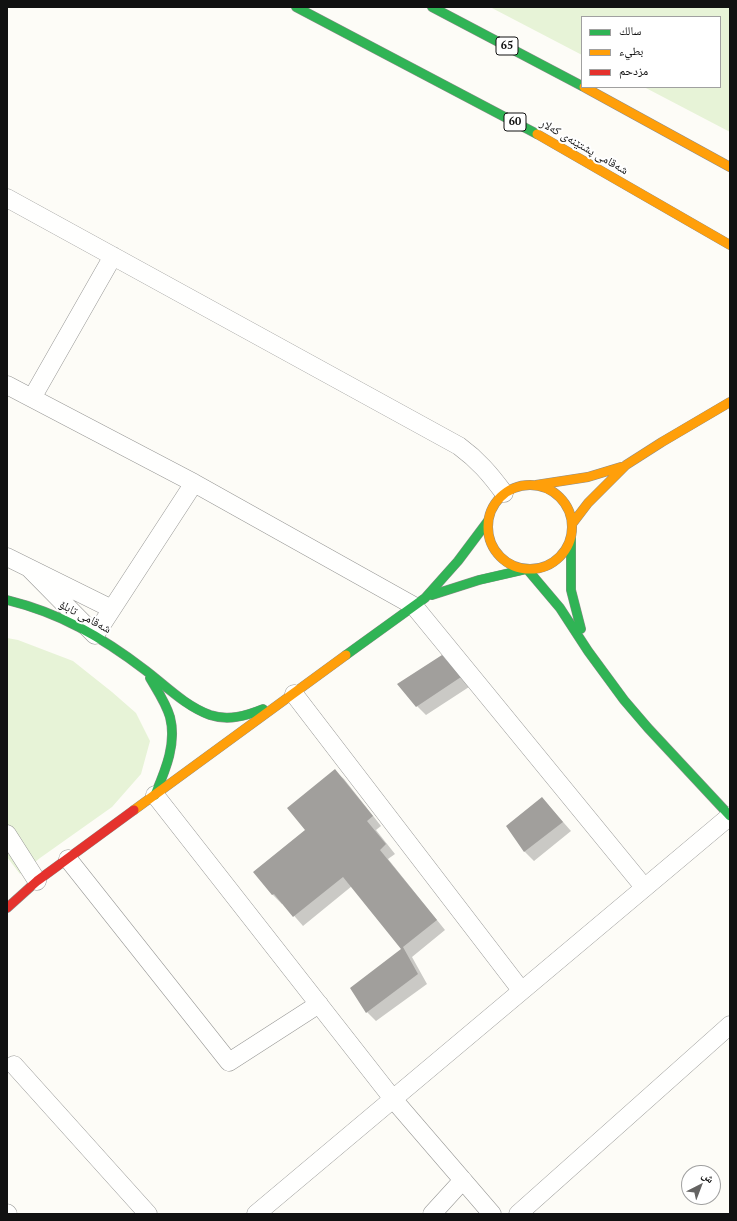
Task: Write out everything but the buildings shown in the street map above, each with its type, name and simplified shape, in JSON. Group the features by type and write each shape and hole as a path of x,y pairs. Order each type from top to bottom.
{"main road":[{"name":"شەقامی پشتێنەی کەلار","path":"296,7 532,131 730,245"},
{"name":"65","path":"432,7 581,85"},
{"name":"65","path":"587,88 730,167"},
{"path":"572,524 588,503 626,465 730,402"},
{"path":"626,465 588,477 536,485 523,485 504,493 494,503 489,515 487,528 490,542 501,558 513,566 527,569 560,608 588,651 624,700 730,816"},
{"path":"536,485 549,490 560,498 568,510 572,524 570,538 570,574 573,601 588,651"},
{"path":"7,908 37,881 420,602 459,562 488,521"},
{"path":"420,602 455,586 484,577 527,569 542,568 555,561 565,551 570,538"},
{"name":"شەقامی تابلۆ","path":"7,600 55,614 83,627 113,646 146,670 211,718 220,731 219,746 214,752"},
{"path":"146,670 161,698 180,741"},
{"path":"198,709 219,717 239,717 289,697"},
{"path":"155,796 170,753 170,717"},
{"path":"192,755 200,757 214,752"}],"street":[{"path":"7,198 459,446 475,458 504,493"},
{"path":"32,398 113,256"},
{"path":"7,385 420,602 644,887"},
{"path":"30,569 95,635 194,483"},
{"path":"7,557 112,609"},
{"path":"289,697 521,990"},
{"path":"155,796 393,1099 492,1214"},
{"path":"256,1214 730,816"},
{"path":"7,834 37,881"},
{"path":"68,859 230,1062 318,1004"},
{"path":"518,1214 730,1025"},
{"path":"14,1065 148,1214"},
{"path":"432,1214 463,1180"}],"green space":[{"path":"490,7 730,7 730,132 646,88 721,88 721,16 581,16 581,54"},
{"path":"7,638 18,640 73,661 136,713 150,741 141,774 112,807 20,874 7,857"}],"traffic: fast":[{"path":"296,7 537,134"},
{"path":"432,7 581,85"},
{"path":"346,655 425,598 458,561 488,521"},
{"path":"571,539 571,590 581,629"},
{"path":"432,595 479,580 527,569 560,608 588,651 624,700 730,816"},
{"path":"7,600 26,605 63,619 96,637 129,658 184,701 210,715 230,718 250,714 263,709"},
{"path":"150,678 166,707 172,727 169,757 155,795"}],"traffic: slow":[{"path":"586,88 730,167"},
{"path":"537,134 730,245"},
{"path":"572,524 588,503 626,465 730,402"},
{"path":"536,485 588,477 621,467"},
{"path":"522,485 538,485 554,492 565,503 572,519 572,527 572,535 569,543 560,557 554,562 538,569 522,569 506,562 495,551 488,535 488,519 495,503 506,492 522,485"},
{"path":"134,810 346,655"}],"traffic: jam":[{"path":"7,908 37,881 134,810"}]}
